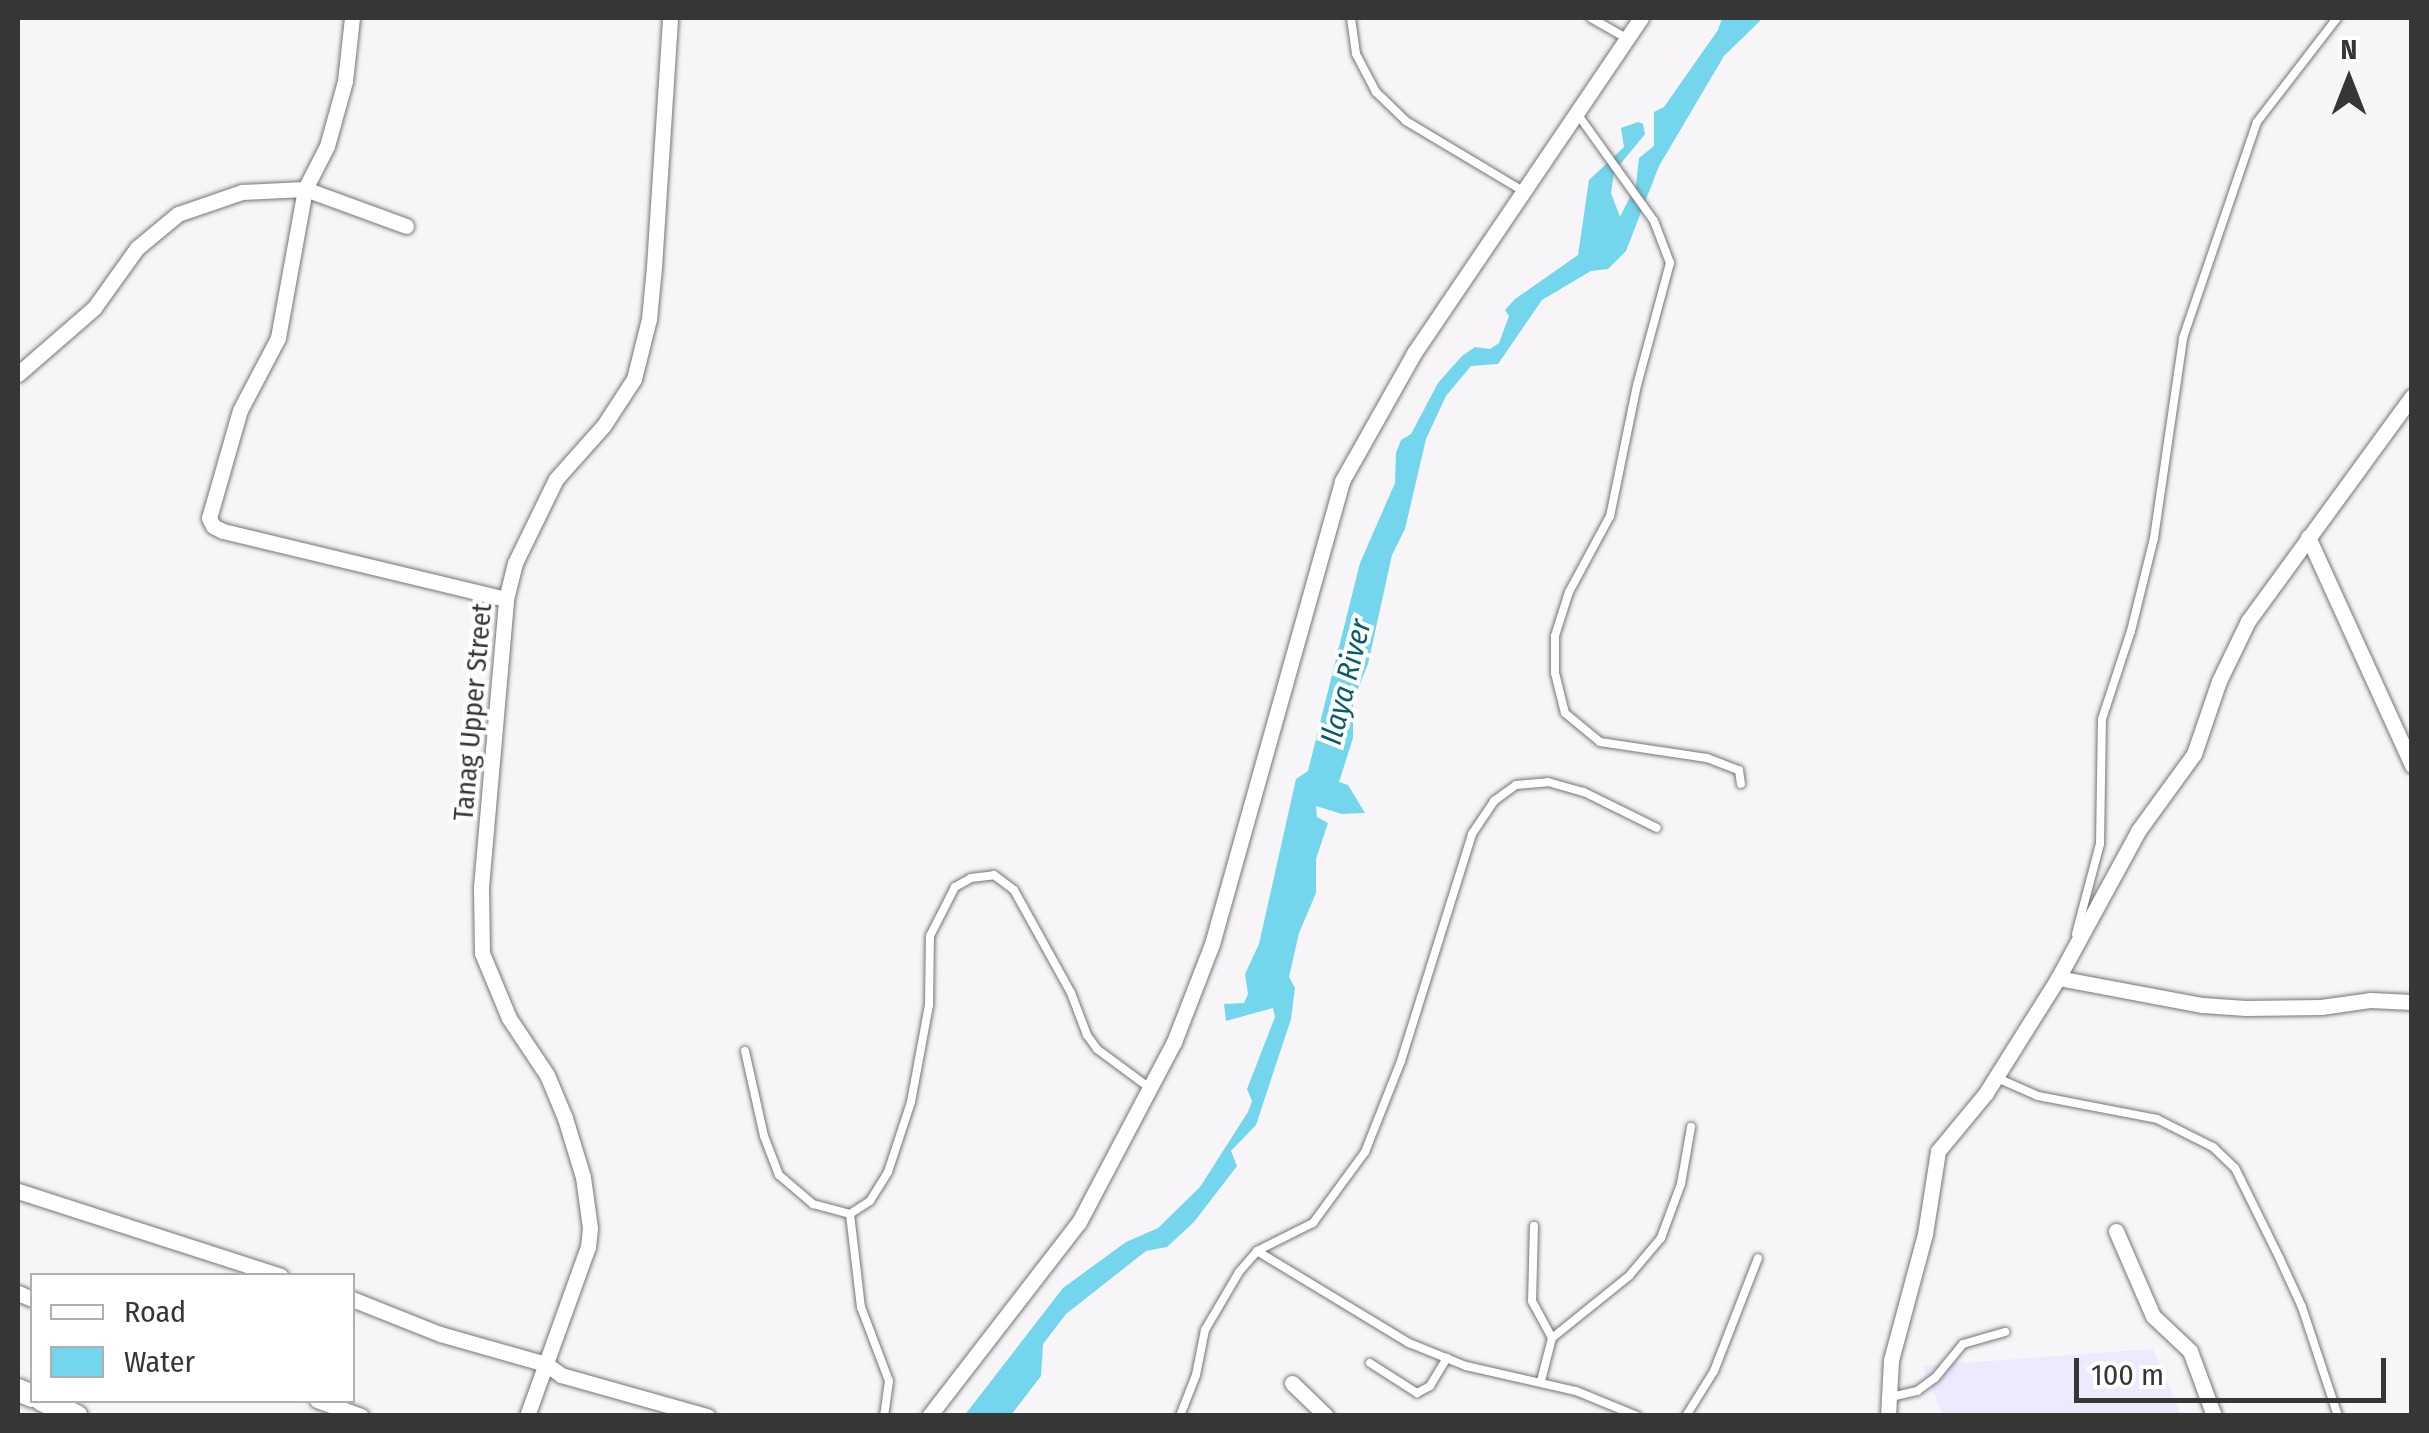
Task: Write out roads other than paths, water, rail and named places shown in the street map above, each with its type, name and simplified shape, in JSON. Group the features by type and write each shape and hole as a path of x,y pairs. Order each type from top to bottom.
{"main road":[{"path":"49,1403 77,1416"}],"street":[{"path":"352,18 345,81 326,146 306,189 278,338 240,410 209,518 213,526 506,599"},
{"name":"Tanag Upper Street","path":"527,1416 590,1228 583,1177 565,1118 547,1075 510,1018 482,954 481,887 506,599 515,564 556,479 604,426 634,378 649,319 670,18"},
{"path":"929,1416 1059,1252 1098,1192 1174,1042 1212,944 1342,481 1414,353 1641,18"},
{"path":"18,374 94,308 137,248 178,214 242,192 306,189 406,226"},
{"path":"1888,1416 1886,1398 1902,1309 1925,1234 1938,1151 1994,1077 2058,978 2138,831 2194,754 2220,681 2248,621 2412,396"},
{"path":"2308,537 2412,765"},
{"path":"2058,978 2246,1008 2322,1007 2370,1000 2412,1002"},
{"path":"18,1191 272,1273"},
{"path":"2116,1231 2153,1316 2190,1351 2214,1416"},
{"path":"355,1300 440,1334 546,1364 561,1375 707,1416"},
{"path":"1292,1383 1320,1413"},
{"path":"326,1403 361,1416"}],"lane":[{"path":"1351,18 1356,54 1376,92 1406,121 1523,191"},
{"path":"1591,18 1626,38"},
{"path":"2071,953 2100,844 2102,719 2132,631 2154,538 2183,338 2257,122 2338,18"},
{"path":"1576,112 1654,221 1670,263 1637,385 1610,516 1569,592 1555,636 1558,686 1565,713 1600,742 1706,758 1739,770 1741,784"},
{"path":"1180,1416 1196,1375 1205,1330 1256,1251 1313,1223 1365,1152 1400,1061 1472,834 1494,801 1516,786 1548,782 1584,792 1657,828"},
{"path":"745,1051 764,1136 779,1174 812,1204 850,1214 870,1202 888,1172 911,1102 929,1004 930,936 954,887 971,878 994,875 1014,890 1071,993 1087,1035 1098,1049 1150,1089"},
{"path":"1994,1077 2038,1096 2157,1119 2214,1146 2235,1168 2302,1307 2338,1416"},
{"path":"1541,1381 1552,1338 1629,1276 1661,1238 1682,1184 1691,1127"},
{"path":"850,1214 861,1307 889,1381 884,1416"},
{"path":"1534,1226 1529,1273 1532,1302 1552,1338"},
{"path":"1256,1251 1408,1342 1447,1358 1541,1381 1637,1416"},
{"path":"1686,1416 1714,1372 1758,1258"},
{"path":"1886,1398 1917,1391 1935,1378 1963,1344 2005,1332"},
{"path":"1370,1362 1417,1393 1430,1386 1447,1358"}],"water":[{"name":"Ilaya River","path":"1722,18 1763,18 1724,56 1659,166 1626,251 1608,269 1591,271 1542,300 1498,364 1471,366 1446,396 1426,439 1405,529 1392,555 1368,664 1353,701 1353,738 1339,782 1348,785 1365,813 1342,814 1316,806 1317,817 1328,823 1316,859 1316,893 1299,933 1289,977 1295,988 1291,1019 1256,1125 1231,1151 1237,1166 1194,1222 1167,1247 1146,1251 1066,1314 1043,1344 1041,1376 1011,1415 964,1416 1063,1288 1126,1242 1158,1228 1200,1187 1248,1112 1252,1101 1247,1089 1275,1017 1273,1008 1226,1021 1224,1004 1244,1003 1248,994 1245,974 1259,944 1296,779 1308,771 1360,563 1395,483 1396,453 1401,440 1411,434 1438,383 1462,356 1475,347 1490,349 1499,343 1509,316 1505,310 1515,299 1578,255 1589,180 1624,147 1621,128 1638,122 1643,124 1645,134 1614,172 1611,193 1620,217 1636,185 1639,158 1654,146 1654,112 1664,107 1718,30"}]}
